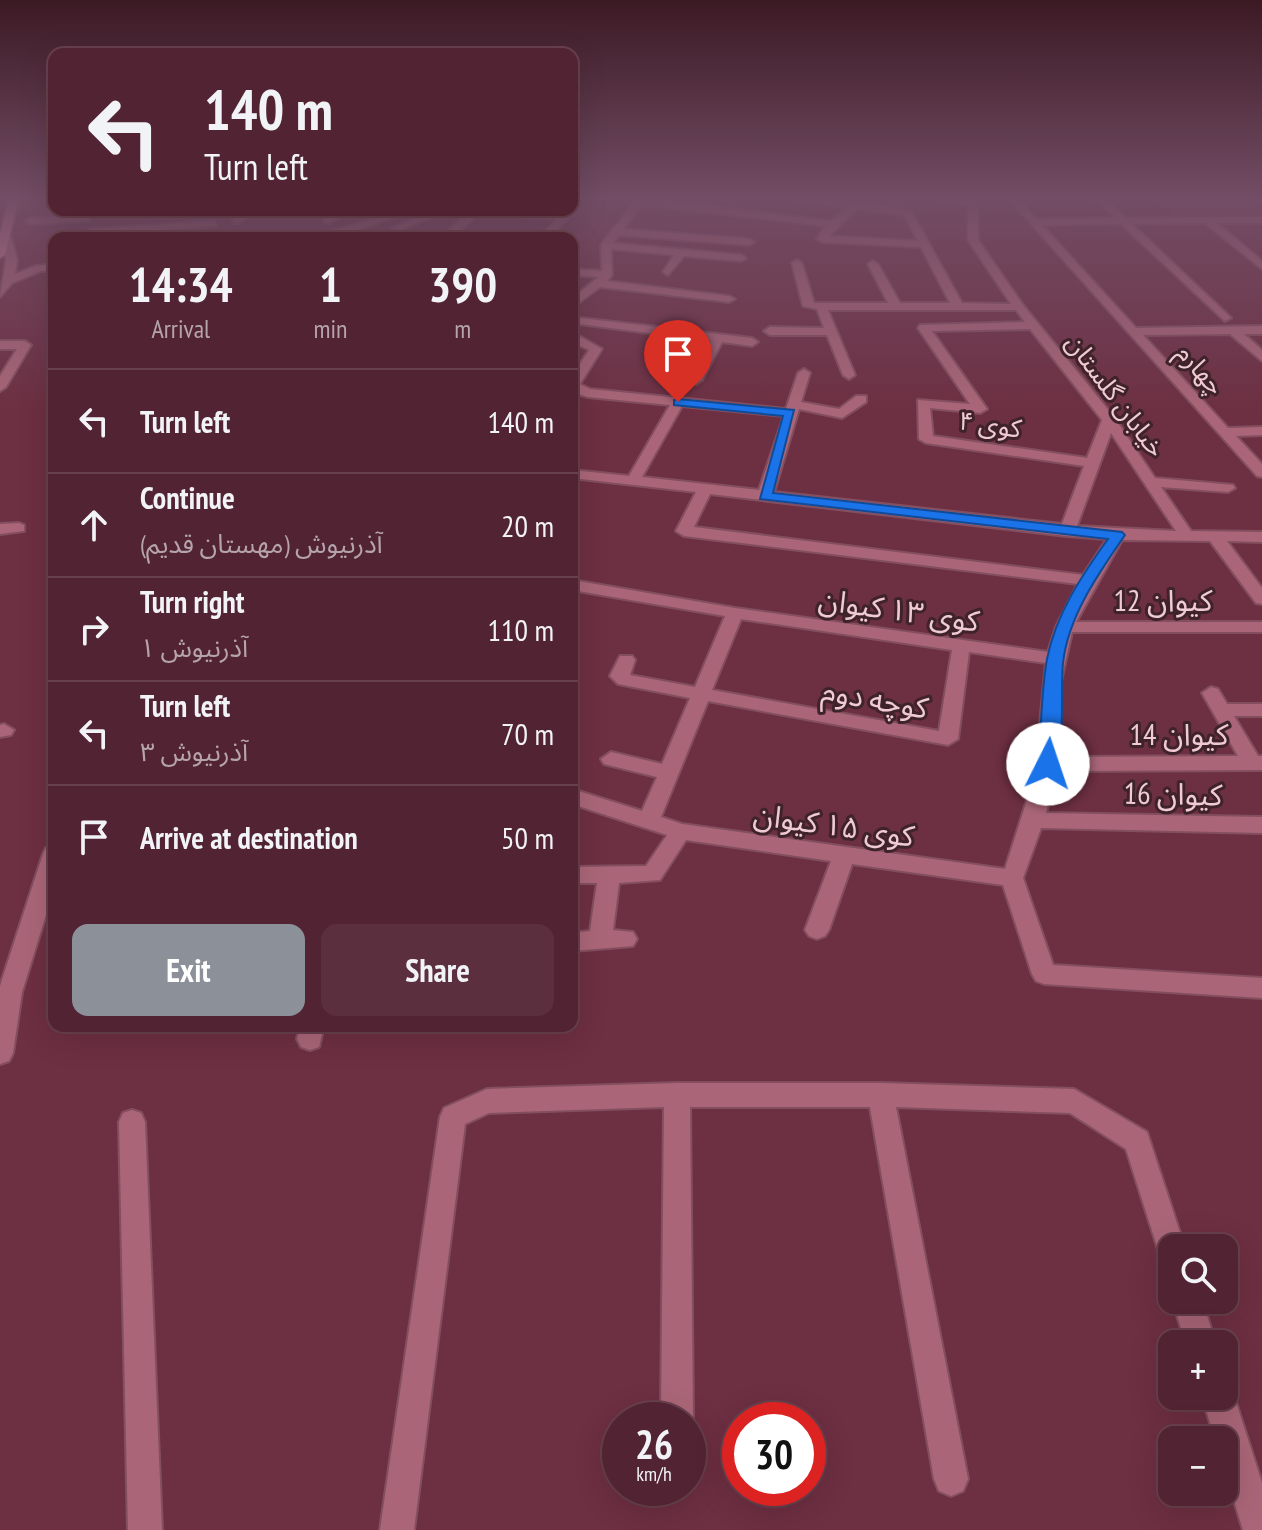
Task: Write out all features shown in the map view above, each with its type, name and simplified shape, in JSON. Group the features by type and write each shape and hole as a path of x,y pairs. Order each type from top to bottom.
{"street":[{"path":"9,268 11,280"},
{"path":"0,294 11,280 38,268"},
{"path":"607,268 607,275"},
{"path":"668,272 670,268"},
{"path":"799,268 809,306 1019,307"},
{"path":"875,268 896,307"},
{"path":"935,268 958,307"},
{"name":"خیابان گلستان","path":"992,268 1019,307 1109,420 1188,538"},
{"name":"چهارم","path":"1078,268 1262,473"},
{"name":"چهارم","path":"1173,268 1225,318"},
{"path":"578,273 607,275"},
{"path":"578,300 607,275"},
{"path":"596,283 729,299"},
{"path":"821,306 849,375"},
{"path":"578,321 752,342"},
{"name":"کوی ۴","path":"1033,325 924,328 980,409 923,403 926,439 1092,463"},
{"path":"1137,331 1262,330"},
{"path":"770,331 832,332"},
{"path":"1234,331 1262,357"},
{"path":"696,380 718,338"},
{"path":"578,340 596,349 578,376"},
{"path":"0,345 25,345 0,387"},
{"path":"765,496 804,373"},
{"path":"578,389 678,402 842,414 861,399"},
{"path":"633,481 678,402"},
{"path":"1067,531 1109,420"},
{"path":"1223,432 1262,431"},
{"path":"578,475 1067,531 1188,538 1262,537"},
{"path":"1151,482 1228,488"},
{"path":"705,489 684,531 1086,580"},
{"path":"0,529 19,528"},
{"path":"1117,535 1086,580 1055,659 1048,764 1034,820 1012,878 1044,974 1262,988"},
{"path":"1216,538 1262,599"},
{"name":"کوی ۱۳ کیوان","path":"578,586 735,613 1055,659"},
{"path":"649,820 735,613"},
{"name":"کیوان 12","path":"1065,627 1262,627"},
{"name":"کوچه دوم","path":"701,695 948,739 961,647"},
{"path":"626,660 620,678 701,695"},
{"path":"1257,763 1216,701 1262,710"},
{"path":"611,759 669,773"},
{"name":"کیوان 14","path":"1048,764 1257,763"},
{"name":"کوی ۱۵ کیوان","path":"578,798 681,832 1012,878"},
{"name":"کیوان 16","path":"1034,820 1262,825"},
{"path":"578,875 652,874 681,832"},
{"path":"817,930 844,856"},
{"path":"0,1053 10,992 48,873"},
{"path":"600,940 609,875"},
{"path":"578,942 625,939"},
{"path":"677,1095 677,1402"},
{"path":"397,1530 453,1117 487,1101 677,1095 881,1095 1074,1101 1137,1141 1166,1234"},
{"path":"881,1095 951,1479"},
{"path":"132,1122 145,1530"},
{"path":"1222,1410 1260,1530"}],"route":[{"path":"678,402 790,413 765,496 1117,535 1086,580 1055,659 1048,764"}]}
